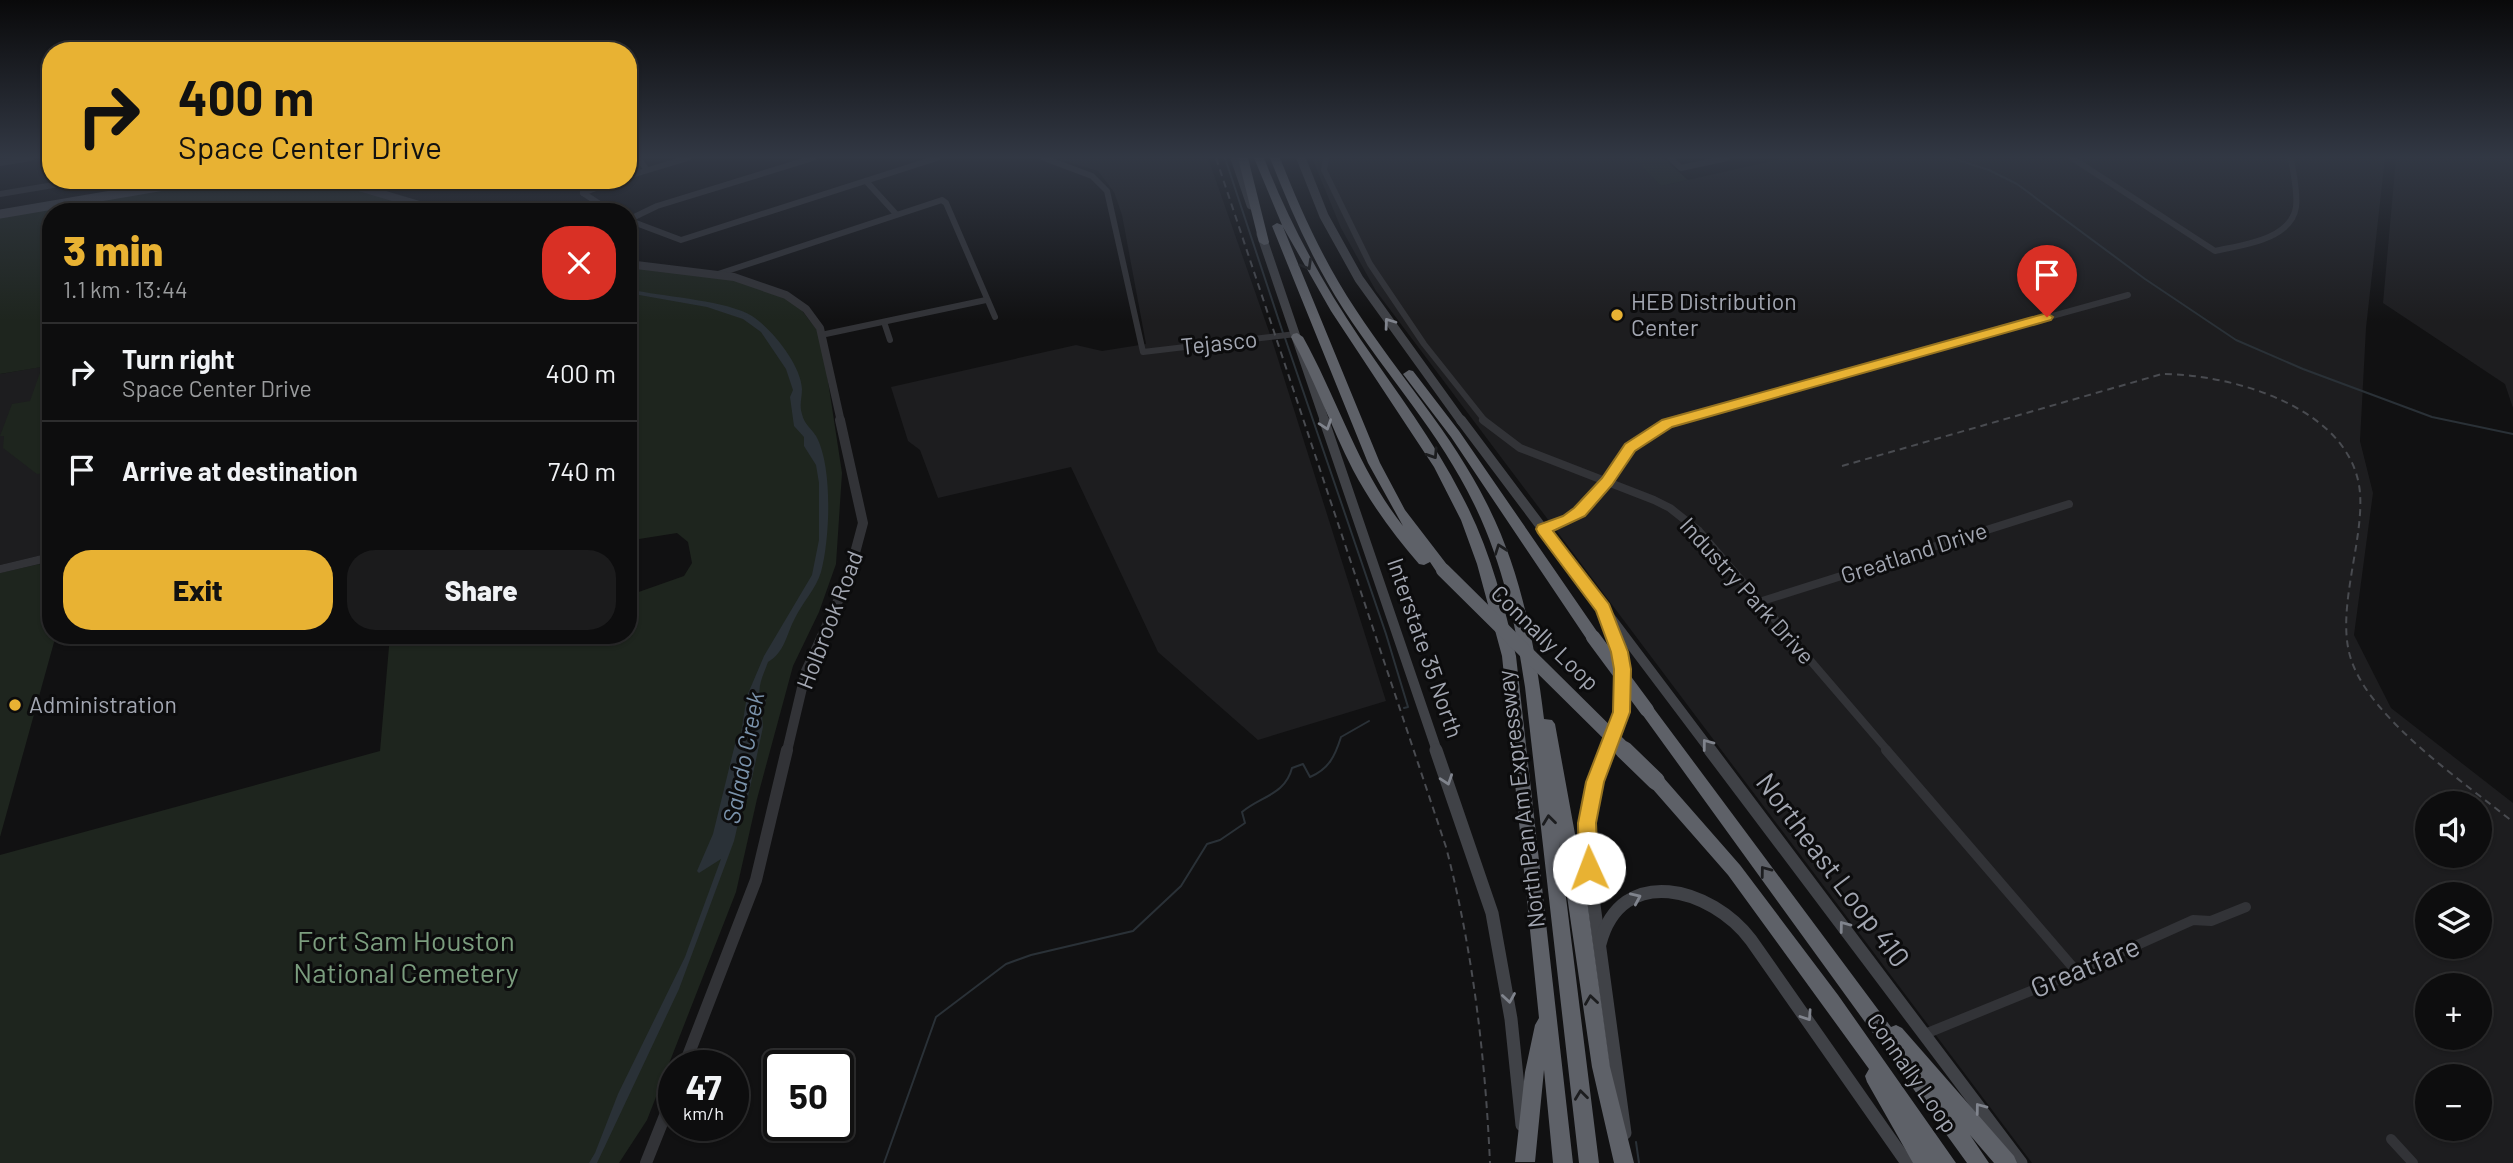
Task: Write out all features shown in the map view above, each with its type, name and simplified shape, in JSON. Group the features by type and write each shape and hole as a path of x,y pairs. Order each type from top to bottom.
{"highway":[{"path":"1257,212 1264,242"},
{"path":"1274,212 1292,269 1374,463 1400,512 1439,571"},
{"name":"North Pan Am Expressway","path":"1280,212 1303,259 1438,462 1467,517 1485,562 1509,656 1563,1163"},
{"name":"North Pan Am Expressway","path":"1299,212 1333,283 1458,462 1482,505 1510,575 1523,624 1533,687 1588,1163"},
{"name":"Connally Loop","path":"1308,234 1367,320 1455,434 1593,637 1979,1163"},
{"path":"1290,336 1311,361 1368,484 1390,518 1439,571"},
{"name":"Connally Loop","path":"1439,571 1534,669 1606,732 1656,781 1734,870 1946,1163"},
{"path":"1510,575 1531,636 1578,900 1601,1067 1625,1163"},
{"path":"1802,920 1917,1060 2007,1163"},
{"path":"1832,1002 1924,1163"},
{"path":"1525,1163 1535,1072 1547,1010"}],"main road":[{"name":"Interstate 35 North","path":"1254,212 1290,336 1492,913 1503,959 1516,1045 1525,1163"},
{"path":"1324,212 1336,240 1376,305 1604,609 1619,652 1624,696 1616,730 1595,782 1587,823 1589,868 1599,950 1630,1163"},
{"name":"Northeast Loop 410","path":"1604,609 2021,1163"},
{"path":"1599,950 1606,923 1614,912 1628,900 1650,892 1692,895 1725,914 1736,922 1778,976 1908,1163"}],"street":[{"path":"637,223 681,240 768,212"},
{"path":"714,275 903,212"},
{"path":"950,212 995,317"},
{"name":"Tejasco","path":"1112,212 1143,352 1290,336"},
{"name":"Industry Park Drive","path":"1345,212 1370,264 1424,344 1479,417 1520,448 1670,508 1688,522 2077,972"},
{"path":"2155,212 2215,251 2265,237 2288,225 2294,212"},
{"name":"Holbrook Road","path":"637,265 760,284 788,296 816,321 863,516 862,533 848,579 806,671 756,880 690,1050"},
{"path":"1544,529 1580,512 1607,481 1630,447 1653,430 1685,417 2128,295"},
{"path":"821,335 986,300"},
{"path":"884,322 890,340"},
{"name":"Greatland Drive","path":"1759,602 2069,503"},
{"path":"0,569 42,560"},
{"name":"Greatfare","path":"1925,1034 2077,972 2193,920 2211,921 2246,907"},
{"path":"646,1163 658,1133"},
{"path":"2391,1139 2413,1163"}],"shaded area":[{"path":"1121,212 1227,212 1272,340 1386,701 1258,740 1158,652 1071,467 938,498 920,450 908,441 891,387 1076,345 1102,351 1146,344"},
{"path":"1334,212 2379,212 2366,328 2360,441 2373,493 2354,635 2391,708 2513,803 2513,1163 2032,1163 1376,291"},
{"path":"2391,212 2513,212 2513,408 2505,384 2383,303"},
{"path":"42,367 42,555 0,565 0,374"}],"green space":[{"path":"42,212 42,367 0,374 0,218"},
{"name":"Fort Sam Houston National Cemetery","path":"637,265 725,277 793,299 821,335 842,473 836,564 819,612 793,666 757,799 736,892 674,1050 658,1050 658,1092 647,1120 619,1163 0,1163 0,855 380,751 389,644 637,644 637,593 684,576 692,563 688,542 677,533 637,538"},
{"path":"42,367 42,473 37,474 3,448 4,436 0,436 12,404 30,401"},
{"path":"42,565 42,644 54,644 0,837 0,573"}],"water":[{"name":"Salado Creek","path":"637,290 713,303 741,311 760,322 791,359 797,369 802,389 803,417 816,436 825,465 828,522 824,558 819,578 798,612 782,648 768,662 761,682 760,696 762,701 766,700 762,715 763,727 748,797 742,807 734,841 679,989 597,1163 589,1163 618,1094 685,957 721,859 699,873 697,871 713,834 737,736 741,733 747,696 764,656 812,575 819,540 819,483 816,465 804,446 804,437 794,426 790,397 793,390 786,369 761,332 743,319 707,307 637,295"}],"waterway":[{"path":"1243,212 1283,333"},
{"path":"2055,212 2145,279 2236,340 2303,369 2432,417 2513,434"},
{"path":"1285,338 1386,634 1408,707 1404,708"},
{"path":"884,1163 936,1017 1006,964 1031,955 1133,931 1181,886 1207,844 1220,840 1245,823 1242,812 1278,790 1289,777 1292,768 1303,764 1310,777 1322,770 1334,756 1341,737 1369,721"},
{"path":"1636,1142 1639,1163"}],"railway":[{"path":"1234,212 1446,847 1464,925 1476,1004 1490,1163"},
{"path":"1842,466 2162,374 2221,381 2254,389 2285,402 2313,418 2336,439 2352,463 2360,493 2360,513 2348,601 2347,643 2352,662 2363,684 2379,706 2422,750 2513,822"}],"place":[{"name":"HEB Distribution Center","path":"1617,315"},
{"name":"Administration","path":"15,705"}],"route":[{"path":"1589,868 1587,823 1595,782 1622,712 1622,669 1604,609 1544,529 1580,512 1607,481 1615,465 1630,447 1667,423 2047,317"}]}
